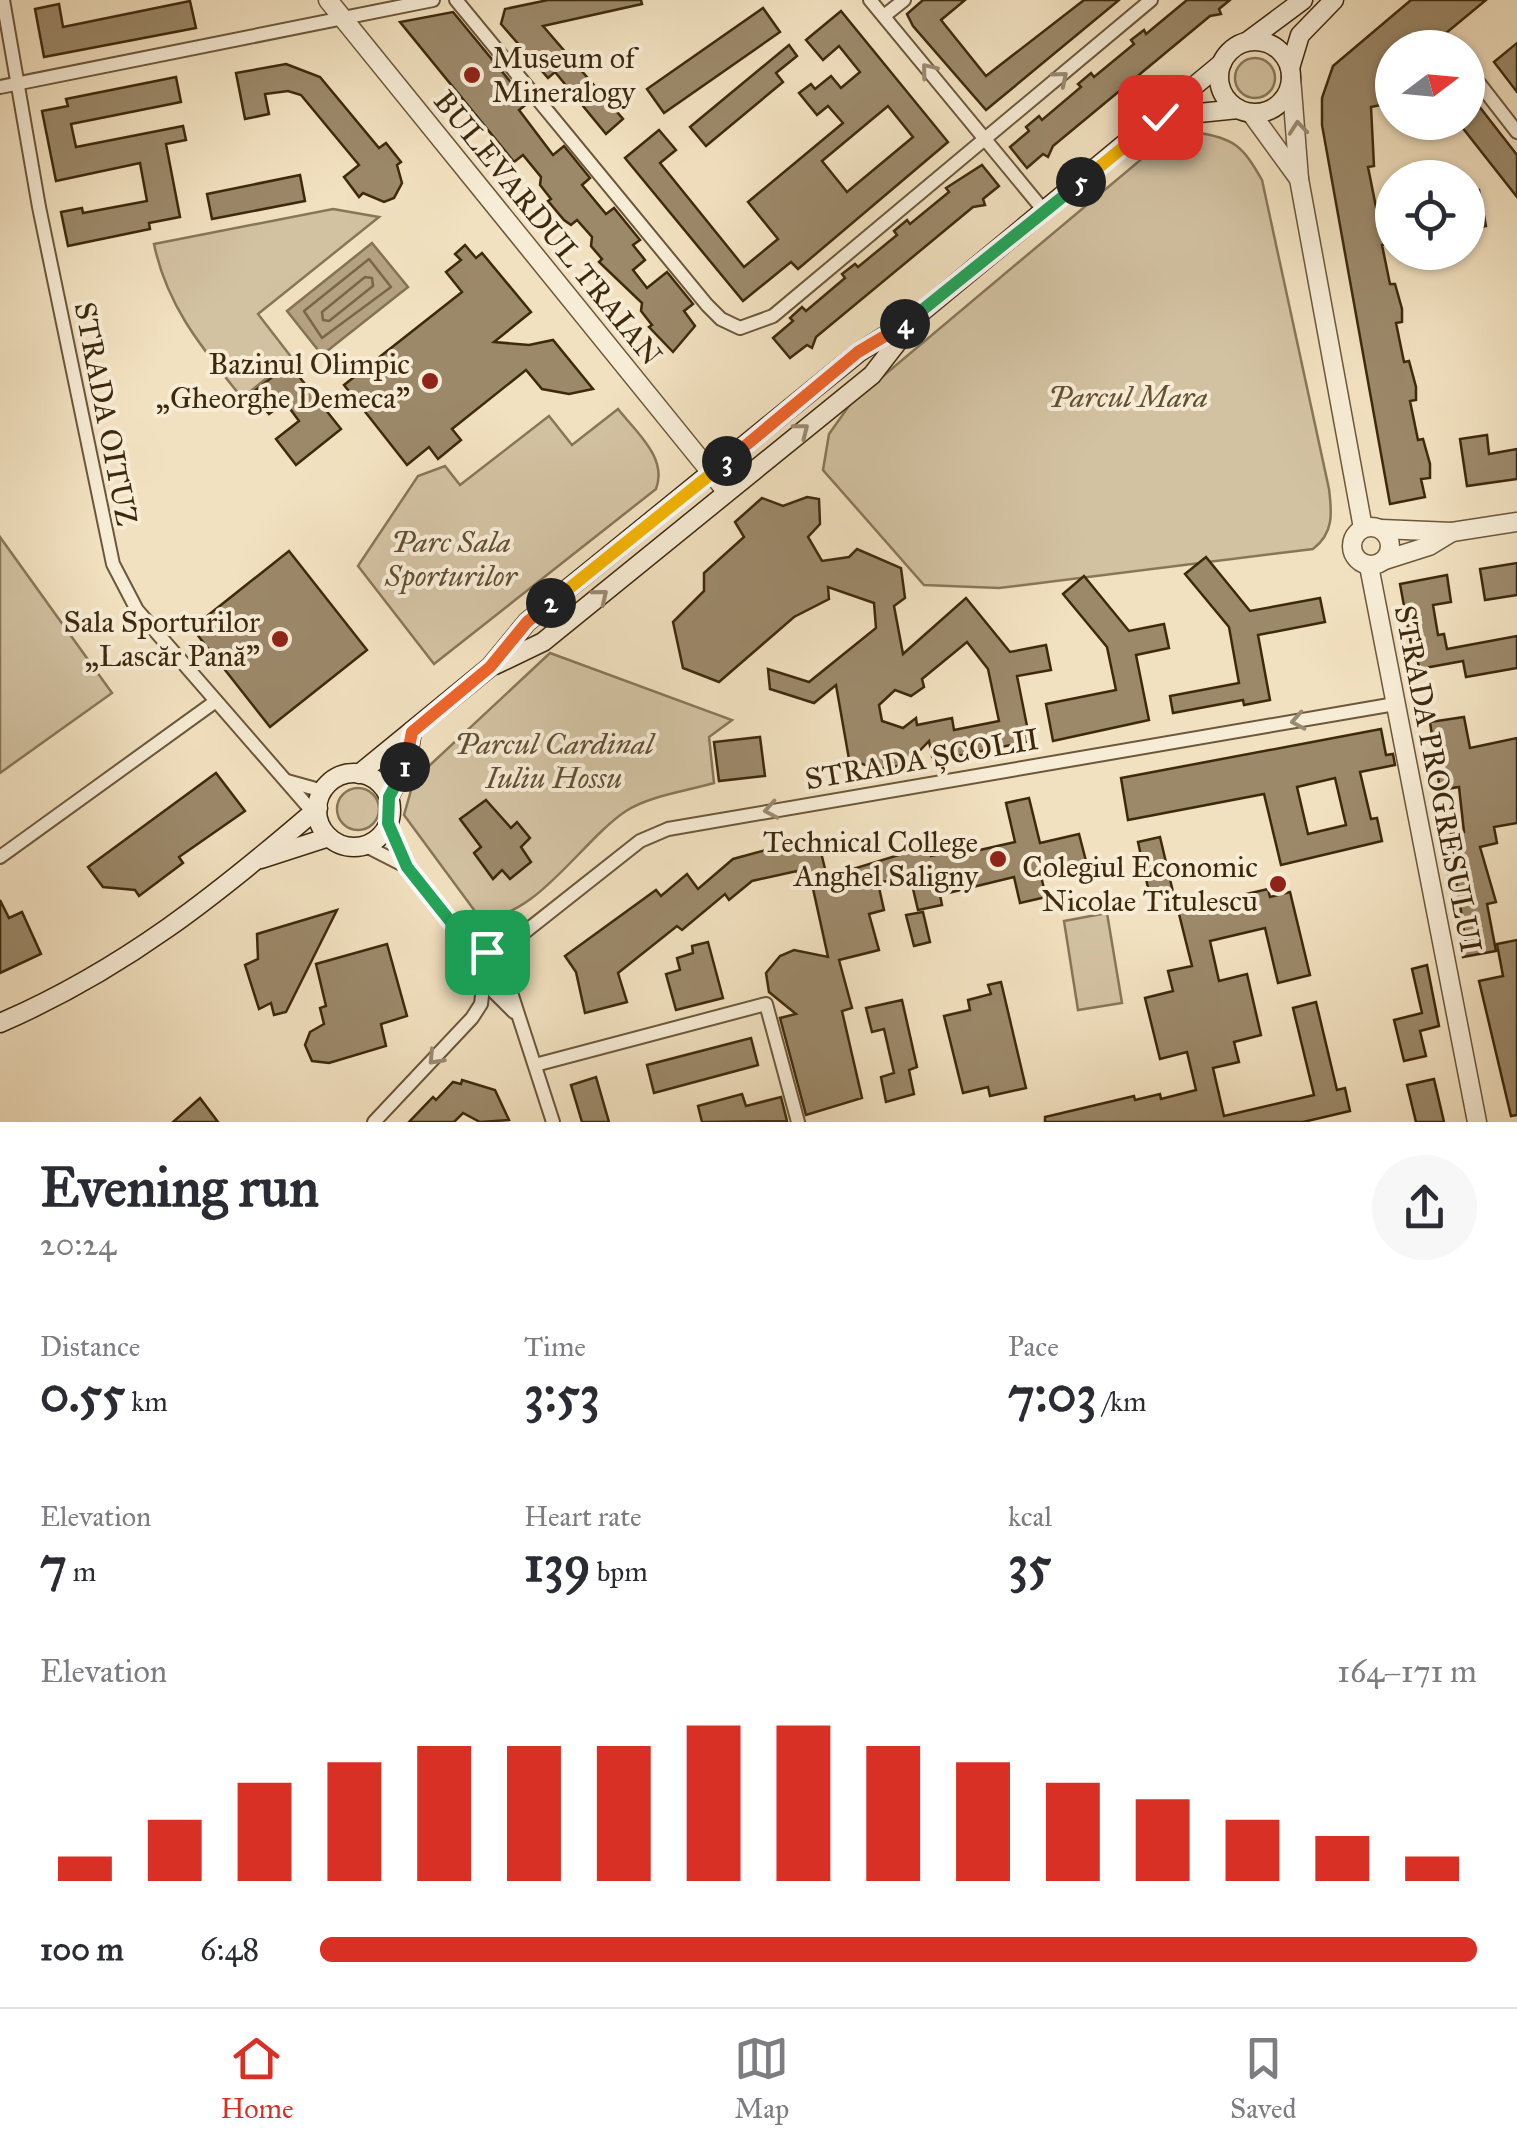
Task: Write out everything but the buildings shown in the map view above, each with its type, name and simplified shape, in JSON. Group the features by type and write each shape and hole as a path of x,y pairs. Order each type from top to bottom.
{"main road":[{"name":"BULEVARDUL TRAIAN","path":"328,0 726,491"},
{"path":"0,1023 73,989 156,940 318,808 338,777 360,774 490,667 527,622 858,352 918,316 1246,42 1303,0"},
{"path":"1160,117 1244,111 1279,104 1300,35 1329,5"},
{"path":"1246,42 1278,49 1290,73"},
{"path":"1222,63 1219,84 1244,111"},
{"name":"STRADA PROGRESULUI","path":"1290,73 1299,179 1372,529 1390,544 1377,563 1394,704 1408,755 1477,1122"},
{"name":"STRADA PROGRESULUI","path":"1244,111 1299,179"},
{"path":"490,667 542,642 872,375 918,316"},
{"path":"1372,529 1452,532 1517,522"},
{"name":"STRADA PROGRESULUI","path":"1372,529 1354,537 1352,549 1358,560 1377,563"},
{"path":"1377,563 1429,546 1452,532"},
{"path":"318,808 329,837 346,846 364,846 381,835 388,823 389,797 407,762 412,732"},
{"path":"360,774 378,782 389,797"},
{"path":"256,860 329,837"}],"street":[{"name":"STRADA OITUZ","path":"3,0 98,512 112,564 137,610 285,780 318,808"},
{"path":"0,87 433,0"},
{"path":"456,0 707,305 721,319 740,328 773,316 1150,0"},
{"path":"870,0 1045,212"},
{"path":"884,16 904,0"},
{"path":"1485,91 1517,132"},
{"path":"0,857 216,702"},
{"name":"STRADA ȘCOLII","path":"492,953 640,840 668,829 1394,704"},
{"path":"285,780 318,808"},
{"path":"388,823 407,867 458,931 505,963 505,974 514,994 514,1012 553,1122"},
{"path":"364,846 407,867"},
{"path":"458,931 472,976 514,1012"},
{"path":"470,966 476,956 492,953"},
{"path":"486,987 499,984 505,974"},
{"path":"374,1122 472,1018 486,987"},
{"path":"535,1065 766,1004 798,1122"}],"green space":[{"path":"1255,58 1269,64 1275,78 1269,92 1255,98 1241,92 1235,78 1241,64"},
{"name":"Parcul Mara","path":"1195,132 1236,146 1262,180 1329,489 1331,514 1325,536 1313,549 999,588 924,585 823,470 829,434 851,403 1157,146"},
{"path":"333,209 379,217 258,314 292,358 242,398 177,307 154,244"},
{"name":"Parc Sala Sporturilor","path":"618,409 654,456 659,478 656,489 434,664 358,566 418,476 445,466 460,485 549,416 572,445"},
{"path":"0,537 112,693 0,773"},
{"name":"Parcul Cardinal Iuliu Hossu","path":"550,653 732,720 709,737 714,783 626,811 539,893 500,915 480,918 404,815 414,780"},
{"path":"358,788 373,794 379,809 373,824 358,830 343,824 337,809 343,794"},
{"path":"1107,913 1122,1003 1078,1010 1064,921"}],"water":[{"path":"372,243 408,287 322,355 287,311"}],"place":[{"name":"Museum of Mineralogy","path":"472,75"},
{"name":"Bazinul Olimpic „Gheorghe Demeca”","path":"430,381"},
{"name":"Sala Sporturilor „Lascăr Pană”","path":"280,639"},
{"name":"Technical College Anghel Saligny","path":"998,859"},
{"name":"Colegiul Economic Nicolae Titulescu","path":"1278,884"}],"route":[{"path":"487,952 458,931 407,867 388,823 389,797 407,762 412,732 490,667 527,622 858,352 918,316 1160,117"}]}
